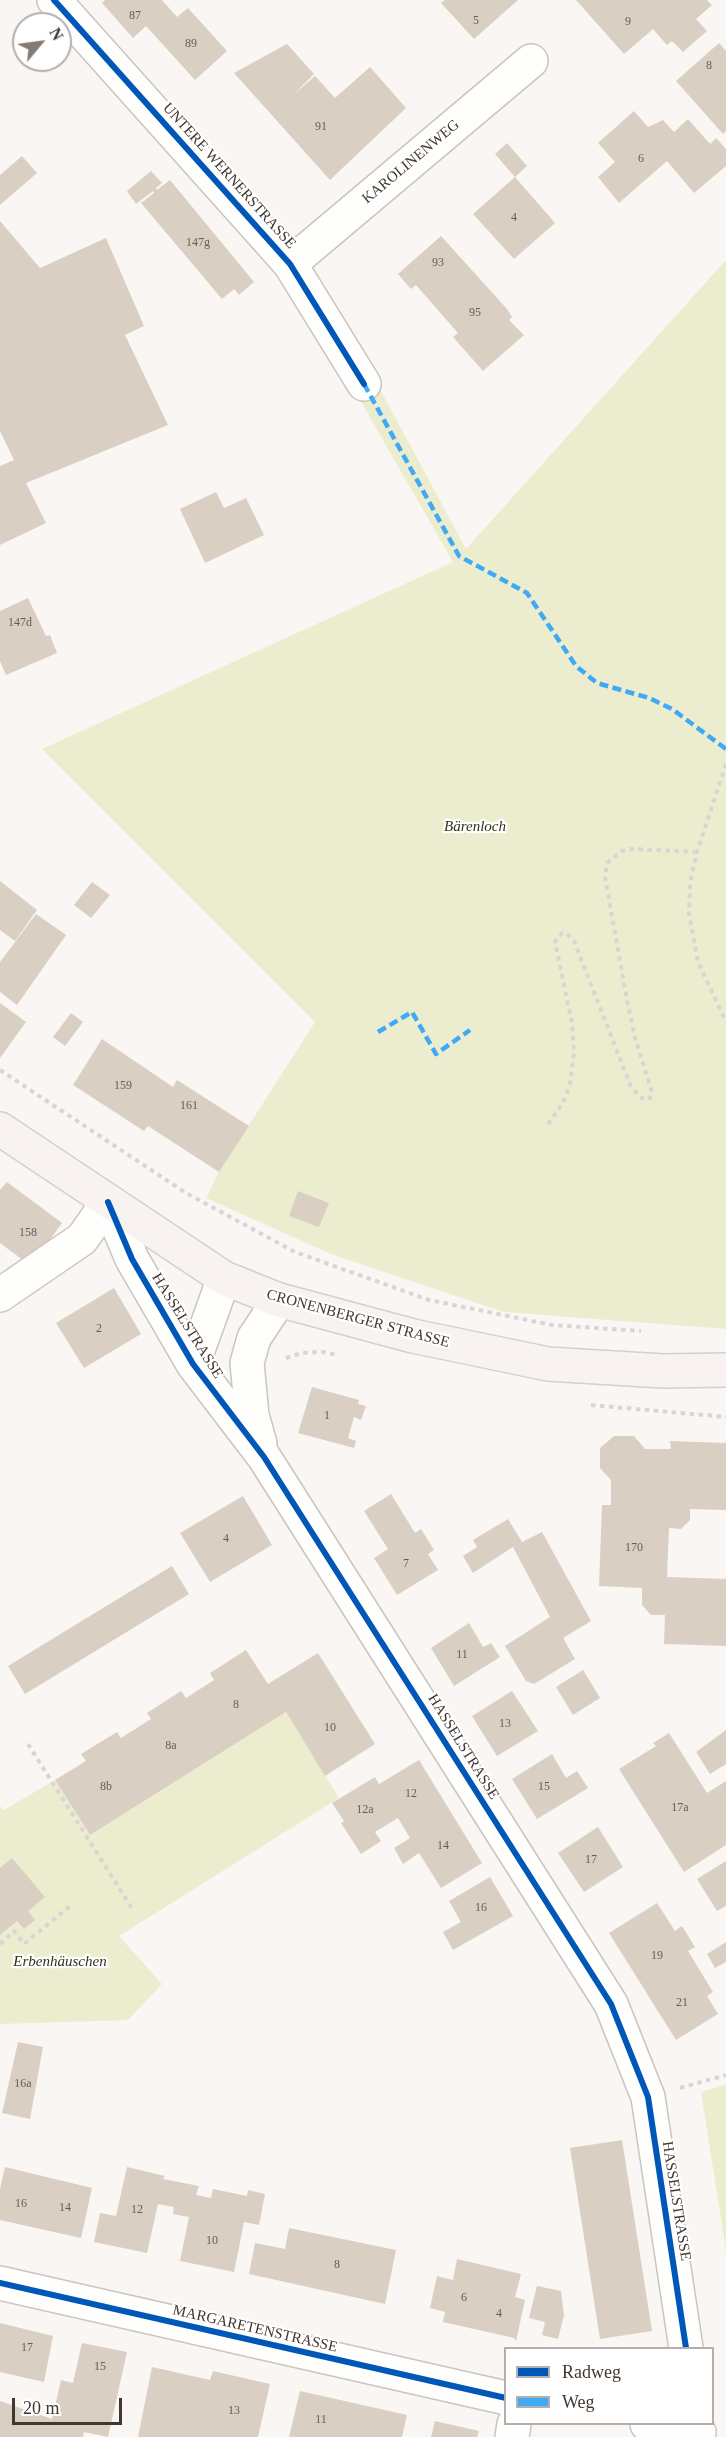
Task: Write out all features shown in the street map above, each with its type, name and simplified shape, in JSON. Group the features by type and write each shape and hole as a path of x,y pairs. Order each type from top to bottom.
{"main road":[{"name":"CRONENBERGER STRASSE","path":"0,1129 224,1278 279,1300 413,1336 548,1364 663,1371 726,1370"}],"street":[{"name":"UNTERE WERNERSTRASSE","path":"54,0 291,264 364,384"},
{"name":"KAROLINENWEG","path":"291,264 531,61"},
{"path":"0,1295 82,1239 108,1202"},
{"name":"HASSELSTRASSE","path":"108,1202 132,1259 192,1364 264,1457 611,2004 648,2097 686,2347"},
{"name":"HASSELSTRASSE","path":"192,1364 224,1278"},
{"name":"HASSELSTRASSE","path":"264,1457 252,1415 247,1364 254,1338 279,1300"},
{"name":"MARGARETENSTRASSE","path":"0,2283 504,2398"},
{"path":"654,2425 699,2431"}],"path":[{"path":"726,764 697,852 690,883 691,936 706,981 726,1022"},
{"path":"548,1124 563,1103 570,1084 574,1052 572,1023 555,942 557,937 566,933 573,941 631,1087 644,1101 650,1098 652,1092 635,1038 625,989 605,876 607,863 622,851 632,849 650,848 697,852"},
{"path":"0,1070 186,1193 295,1252 429,1300 552,1325 651,1332"},
{"path":"28,1744 133,1910"},
{"path":"0,1944 14,1931 24,1944 70,1906"},
{"path":"648,2097 726,2075"}],"green space":[{"name":"Bärenloch","path":"726,260 726,1329 504,1312 331,1254 206,1198 219,1172 315,1022 42,749 453,562 353,388 374,378 466,549"},
{"name":"Erbenhäuschen","path":"286,1712 339,1798 119,1936 162,1984 128,2020 0,2024 0,1806 4,1810 55,1780 90,1835"},
{"path":"726,2085 726,2250 701,2092"}],"building":[{"path":"105,0 162,0 177,17 188,8 227,51 195,80 146,26 133,38 102,3"},
{"path":"445,0 518,0 474,39 441,3"},
{"path":"576,0 707,0 712,5 696,19 707,31 683,52 672,41 667,45 653,29 624,54"},
{"path":"719,43 726,51 726,131 723,134 676,81"},
{"path":"287,44 314,74 293,95 315,76 335,98 370,67 406,108 330,180 234,73"},
{"path":"634,111 648,127 663,120 674,132 688,119 710,144 716,138 726,149 726,166 694,193 667,161 619,203 598,177 615,162 598,143"},
{"path":"507,143 527,166 515,177 495,154"},
{"path":"22,156 37,173 0,205 0,175"},
{"path":"151,171 162,183 156,188 157,190 170,180 254,282 239,295 234,289 222,299 141,203 154,193 153,191 136,204 127,191"},
{"path":"515,177 555,223 514,259 473,214"},
{"path":"0,221 40,268 106,238 144,326 125,335 168,425 26,483 46,523 0,545 0,466 14,460 0,431"},
{"path":"441,236 507,309 512,317 509,320 524,335 483,371 453,337 458,333 416,285 411,289 398,274"},
{"path":"216,492 224,508 246,498 264,535 205,563 180,509"},
{"path":"28,598 46,636 50,635 57,653 6,675 0,661 0,611"},
{"path":"0,881 37,910 15,941 0,930"},
{"path":"92,882 110,895 91,918 74,905"},
{"path":"36,914 66,935 17,1005 0,992 0,962"},
{"path":"0,1003 26,1022 0,1058"},
{"path":"71,1013 83,1022 65,1046 53,1037"},
{"path":"102,1039 173,1087 177,1080 249,1126 219,1172 148,1126 144,1131 73,1085"},
{"path":"7,1182 62,1223 31,1266 0,1243 0,1190"},
{"path":"298,1191 329,1203 319,1227 289,1216"},
{"path":"114,1288 141,1334 84,1368 56,1323"},
{"path":"312,1387 359,1400 358,1404 366,1406 361,1420 354,1417 348,1438 356,1441 354,1448 298,1433"},
{"path":"614,1436 634,1436 645,1449 671,1449 670,1441 726,1443 726,1510 690,1509 690,1520 681,1529 669,1528 667,1577 726,1579 726,1646 664,1644 665,1615 651,1615 642,1605 642,1588 599,1586 602,1505 611,1505 611,1480 600,1468 600,1448"},
{"path":"391,1494 415,1533 421,1529 434,1550 428,1554 438,1570 397,1595 374,1558 388,1549 364,1511"},
{"path":"243,1496 272,1545 210,1582 180,1533"},
{"path":"508,1519 522,1542 542,1532 591,1621 563,1638 575,1659 534,1684 526,1681 505,1646 550,1617 513,1547 473,1573 463,1556 477,1547 473,1540"},
{"path":"172,1566 189,1594 25,1694 8,1666"},
{"path":"469,1623 483,1647 491,1643 500,1657 454,1686 431,1648"},
{"path":"246,1650 268,1684 318,1653 375,1744 325,1776 286,1712 90,1835 55,1780 86,1761 81,1754 117,1732 121,1738 151,1719 147,1713 181,1691 186,1698 214,1680 210,1673"},
{"path":"583,1670 600,1698 573,1715 556,1687"},
{"path":"512,1691 538,1731 497,1756 472,1716"},
{"path":"726,1730 726,1764 710,1774 696,1752"},
{"path":"669,1733 707,1793 726,1781 726,1845 684,1872 619,1769 656,1746 653,1743"},
{"path":"552,1754 566,1778 577,1771 588,1788 537,1819 512,1779"},
{"path":"419,1760 482,1863 441,1888 419,1853 403,1864 394,1848 410,1838 398,1818 375,1832 381,1841 361,1854 341,1823 344,1821 332,1803 375,1777 379,1784"},
{"path":"598,1827 623,1867 584,1892 558,1853"},
{"path":"12,1858 45,1897 28,1911 35,1920 24,1929 17,1921 0,1935 0,1868"},
{"path":"726,1861 726,1906 717,1911 697,1879"},
{"path":"490,1877 513,1916 453,1950 443,1932 461,1922 449,1901"},
{"path":"657,1903 675,1931 682,1926 695,1947 688,1951 713,1992 707,1996 718,2014 676,2040 609,1933"},
{"path":"726,1942 726,1962 715,1968 707,1954"},
{"path":"18,2042 43,2047 30,2119 2,2113"},
{"path":"622,2140 652,2331 600,2339 570,2148"},
{"path":"5,2167 92,2188 81,2238 0,2220 0,2189"},
{"path":"127,2167 165,2176 163,2179 199,2186 196,2195 211,2198 213,2189 247,2196 248,2190 265,2194 259,2225 244,2222 234,2272 180,2261 189,2217 173,2214 174,2207 158,2204 147,2253 94,2242 100,2213 116,2216"},
{"path":"289,2228 396,2250 385,2304 249,2274 255,2243 285,2249"},
{"path":"457,2259 521,2274 515,2297 525,2300 516,2341 514,2338 443,2322 445,2312 430,2308 437,2276 453,2280"},
{"path":"537,2286 561,2291 564,2315 558,2339 542,2335 545,2322 529,2318"},
{"path":"0,2323 53,2336 44,2382 0,2372"},
{"path":"82,2343 127,2352 108,2437 84,2432 83,2437 0,2437 0,2401 52,2419 61,2380 73,2383"},
{"path":"152,2367 210,2380 213,2371 270,2384 258,2437 138,2437"},
{"path":"300,2391 407,2415 402,2437 289,2437"},
{"path":"435,2421 479,2431 477,2437 431,2437"}],"marked path":[{"path":"364,384 459,556 527,593 576,666 597,683 649,698 672,709 726,749"},
{"path":"378,1032 412,1012 436,1054 470,1030"}],"cycle path":[{"path":"54,0 290,264 364,384"},
{"path":"108,1202 132,1259 193,1364 264,1457 611,2004 648,2097 686,2347"},
{"path":"0,2283 504,2398"}]}
